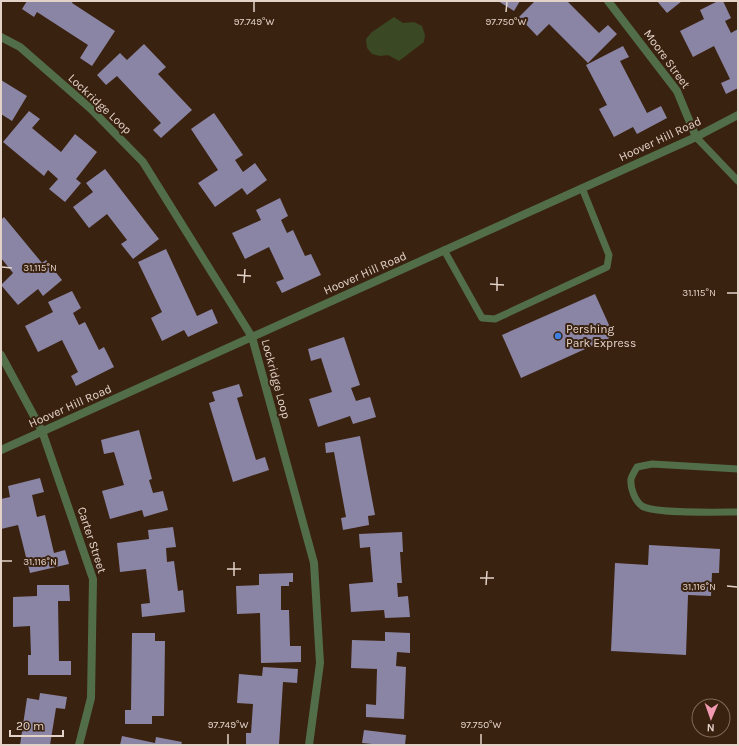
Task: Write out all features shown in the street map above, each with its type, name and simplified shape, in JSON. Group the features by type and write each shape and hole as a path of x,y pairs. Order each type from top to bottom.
{"street":[{"name":"Moore Street","path":"608,1 677,91 696,137"},
{"name":"Lockridge Loop","path":"1,37 20,47 91,109 143,162 252,337 314,563 320,663 309,745"},
{"name":"Hoover Hill Road","path":"1,450 696,137 738,115"},
{"name":"Carter Street","path":"1,355 42,431 93,579 91,698 79,745"}],"lane":[{"path":"696,137 738,181"},
{"path":"444,250 482,318 495,319 607,267 609,256 582,188"},
{"path":"738,469 652,464 637,467 631,478 632,490 636,501 643,507 663,511 738,512"}],"green space":[{"path":"394,17 403,23 414,22 422,26 425,35 424,42 399,61 388,55 380,56 372,54 367,48 366,39 372,32"}],"building":[{"path":"27,1 73,1 72,3 115,31 92,66 80,58 88,45 37,12 34,17 22,9"},
{"path":"498,1 520,1 514,11"},
{"path":"535,1 567,1 599,33 608,25 617,34 588,63 549,24 537,36 519,17"},
{"path":"657,1 682,1 667,13"},
{"path":"718,1 723,1 731,18 725,21 731,33 738,29 738,88 726,94 721,83 730,79 714,46 693,57 680,31 704,19 700,10"},
{"path":"144,44 166,67 158,74 192,110 161,138 153,130 161,123 117,76 106,85 97,75 120,53 127,60"},
{"path":"623,46 629,57 620,61 647,113 661,106 667,118 637,134 633,127 614,137 599,109 607,105 586,65"},
{"path":"1,80 27,96 12,121 1,114"},
{"path":"29,111 40,119 32,128 61,152 75,134 97,152 76,179 81,183 65,202 49,189 58,179 48,170 44,176 3,142"},
{"path":"214,113 243,155 235,160 243,172 255,163 267,180 247,195 242,188 215,207 198,183 218,170 191,129"},
{"path":"105,169 159,239 133,259 121,244 127,240 107,214 89,228 73,207 93,192 86,183"},
{"path":"280,198 288,216 281,220 287,233 293,230 305,256 311,254 321,275 282,293 276,282 284,279 269,247 245,259 232,233 261,220 256,210"},
{"path":"4,217 42,263 46,260 62,280 43,296 38,289 18,305 1,285 13,273 1,258 1,220"},
{"path":"166,249 197,316 212,309 218,323 188,337 184,330 162,341 151,318 162,312 138,262"},
{"path":"72,291 81,308 73,313 79,325 85,322 99,350 104,347 114,367 76,386 71,376 78,372 62,340 38,352 25,326 53,312 48,302"},
{"name":"Pershing Park Express","path":"595,294 614,336 521,378 502,335"},
{"path":"344,337 360,385 351,388 356,401 370,397 376,417 353,424 350,416 318,427 309,399 332,392 321,358 311,361 308,349"},
{"path":"239,384 243,396 237,398 256,460 265,457 269,470 233,482 209,403 215,401 212,392"},
{"path":"139,430 152,479 149,480 153,493 163,491 168,510 144,517 142,510 110,519 102,491 124,485 114,452 104,454 101,440"},
{"path":"360,436 375,515 368,516 369,525 343,530 341,518 346,517 334,452 326,453 325,443"},
{"path":"40,478 44,492 32,495 37,517 45,515 54,553 65,550 69,564 30,573 18,525 1,529 1,499 10,497 8,486"},
{"path":"173,527 176,547 166,548 167,562 174,561 178,591 183,590 185,612 142,617 141,604 150,603 146,569 120,572 117,543 149,539 148,530"},
{"path":"402,532 403,552 400,552 402,583 397,583 398,597 408,596 410,617 385,618 384,610 351,612 349,584 373,582 370,547 360,548 359,534"},
{"path":"649,545 720,549 719,573 712,573 711,596 688,595 686,655 611,651 615,563 648,565"},
{"path":"293,573 293,582 289,582 289,586 281,586 281,610 289,610 290,646 301,646 301,662 261,663 260,613 237,614 236,586 259,585 259,574"},
{"path":"37,585 69,585 70,601 58,601 59,661 71,661 71,675 28,675 28,655 31,655 30,626 13,627 13,597 37,596"},
{"path":"385,632 410,633 410,653 397,652 396,666 406,667 404,719 366,717 366,704 376,705 377,669 351,668 352,640 385,641"},
{"path":"132,633 155,633 155,641 165,641 164,716 152,716 152,724 125,724 125,710 131,710"},
{"path":"263,667 298,669 297,683 283,682 279,745 246,745 246,733 251,733 253,704 237,703 239,674 262,676"},
{"path":"40,693 67,697 65,709 56,708 50,745 20,745 27,698 39,700"},
{"path":"364,730 406,735 405,745 372,745 362,743"},
{"path":"122,736 155,743 156,737 182,742 181,745 120,745"}],"place":[{"name":"Pershing Park Express","path":"558,336"}]}
